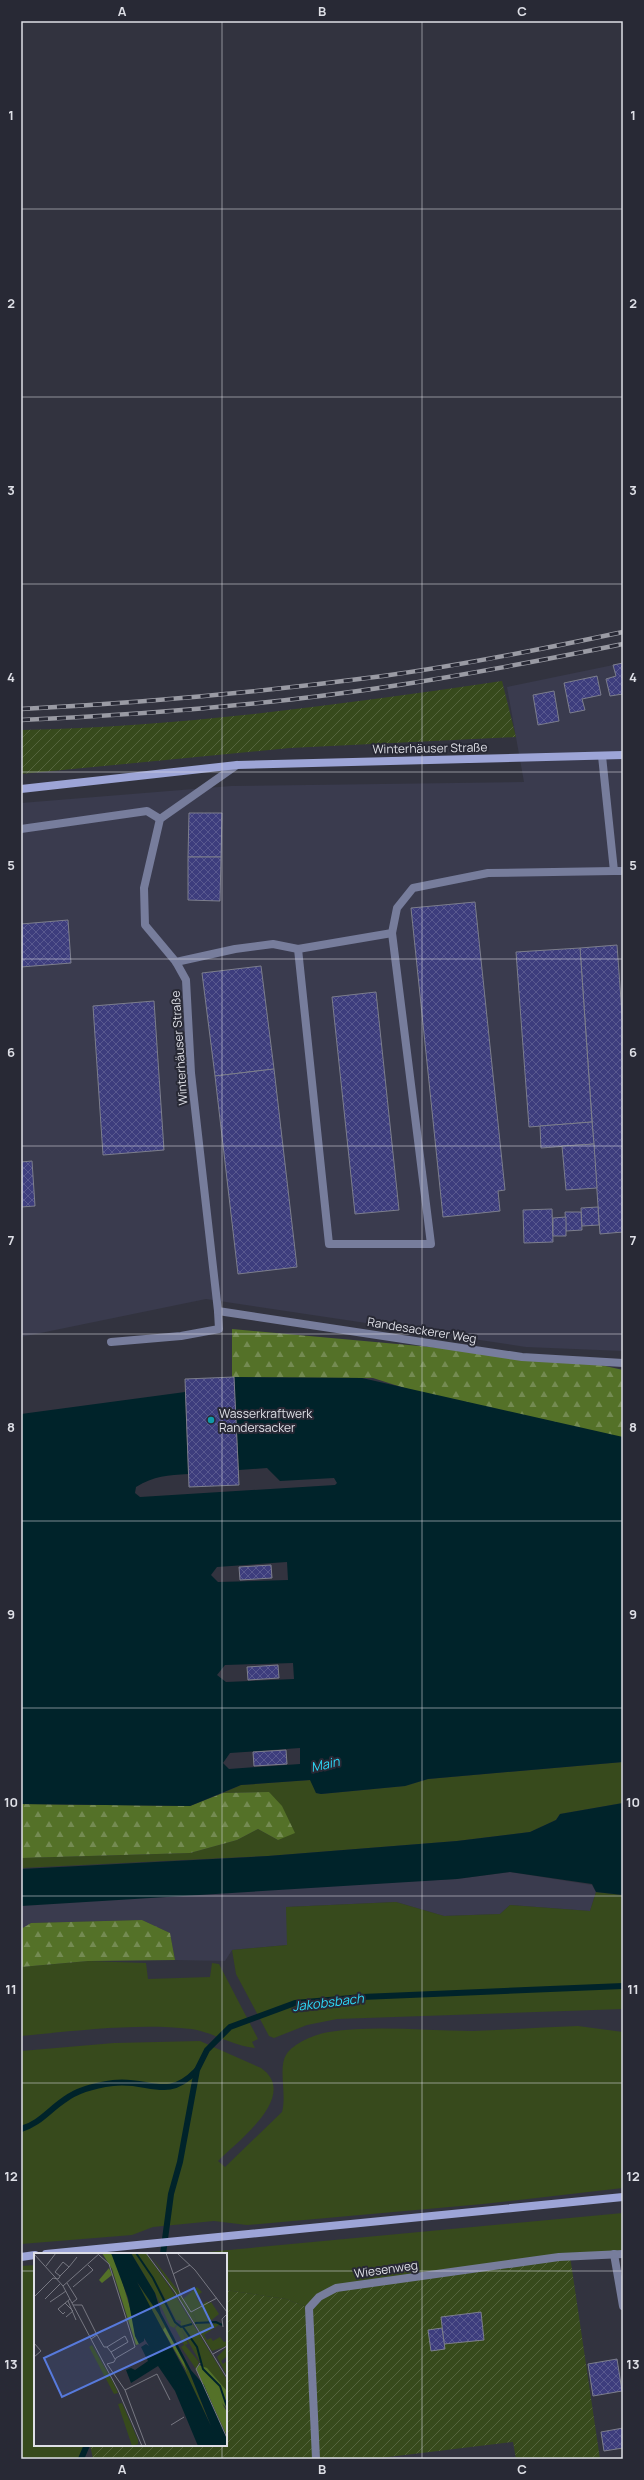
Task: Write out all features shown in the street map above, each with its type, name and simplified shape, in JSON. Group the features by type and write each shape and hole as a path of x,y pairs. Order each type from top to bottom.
{"main road":[{"name":"Winterhäuser Straße","path":"21,789 237,765 623,755"},
{"path":"56,2253 623,2197"},
{"path":"21,2257 34,2255"}],"street":[{"path":"298,949 329,1244 431,1244 392,933 397,908 413,888 488,873 619,871 602,756"},
{"path":"21,829 147,811 160,819 237,765"},
{"name":"Winterhäuser Straße","path":"110,1342 181,1336 219,1329 191,1073 186,980 176,962 145,924 144,888 160,819"},
{"path":"176,962 235,949 273,944 298,949 392,933"},
{"name":"Randesackerer Weg","path":"218,1311 522,1357 623,1363"},
{"path":"619,2254 623,2306"},
{"name":"Wiesenweg","path":"316,2455 309,2308 319,2297 336,2288 559,2257 619,2254"}],"shaded area":[{"path":"623,663 623,1351 526,1347 206,1299 21,1337 21,803 231,786 524,782 507,687"},
{"path":"510,1872 592,1885 596,1892 590,1911 510,1905 500,1914 444,1916 396,1902 287,1907 287,1945 232,1950 225,1961 175,1960 170,1933 142,1920 31,1923 21,1929 21,1900 457,1879"}],"green space":[{"path":"502,681 516,737 290,748 21,774 21,730 142,724 262,713"},
{"path":"232,1329 583,1361 623,1370 623,1467 508,1421 373,1378 232,1377"},
{"path":"623,1762 623,1803 560,1814 556,1820 530,1832 457,1841 268,1856 21,1868 21,1858 190,1853 237,1840 258,1829 278,1840 269,1792 223,1793 241,1785 311,1780 316,1793 321,1794 405,1786 428,1779"},
{"path":"269,1792 282,1806 295,1833 278,1840 258,1829 237,1840 190,1853 21,1858 21,1804 190,1806 223,1793"},
{"path":"596,1892 623,1895 623,2009 337,2019 307,2025 274,2038 269,2036 236,1974 232,1950 287,1945 286,1907 396,1902 444,1916 500,1914 510,1905 590,1911"},
{"path":"142,1920 170,1933 175,1960 88,1961 21,1967 21,1929 31,1923"},
{"path":"88,1961 146,1963 148,1979 210,1977 212,1963 219,1964 258,2039 252,2042 255,2048 238,2045 207,2033 191,2029 170,2027 106,2028 21,2036 21,1967"},
{"path":"578,2026 623,2032 623,2188 483,2204 247,2225 214,2221 153,2227 132,2235 21,2244 21,2051 114,2043 200,2041 261,2068 271,2079 274,2091 270,2104 262,2117 251,2130 218,2161 225,2167 282,2112 284,2098 283,2067 286,2055 299,2043 312,2037 329,2032 364,2029 472,2031"},
{"path":"623,2213 623,2254 559,2257 309,2308 286,2299 227,2290 227,2253 197,2253"},
{"path":"570,2256 600,2459 516,2459 513,2442 372,2459 93,2459 90,2446 227,2446 227,2290 286,2299 309,2308 336,2288"},
{"path":"34,2265 34,2446 87,2446 81,2459 21,2459 21,2266"}],"water":[{"name":"Main","path":"234,1377 362,1378 623,1437 623,1762 428,1779 405,1786 321,1794 316,1793 310,1780 241,1785 190,1806 21,1804 21,1414 185,1392 188,1474 149,1480 136,1487 135,1493 140,1497 335,1485 337,1483 334,1478 280,1481 267,1468 239,1470","holes":["287,1562 288,1580 218,1582 211,1575 217,1567","293,1663 294,1679 226,1682 217,1675 225,1665","300,1748 300,1764 229,1769 223,1763 230,1753"]},
{"path":"623,1803 623,1895 596,1892 592,1884 510,1872 457,1879 21,1906 21,1869 268,1856 457,1841 530,1832 556,1820 560,1814"}],"building":[{"path":"623,663 623,694 610,696 606,679 616,676 613,665"},
{"path":"597,676 601,695 582,699 585,710 570,713 564,683"},
{"path":"554,691 559,721 538,725 533,695"},
{"path":"189,813 222,813 221,857 188,857"},
{"path":"188,857 221,857 220,901 188,900"},
{"path":"475,902 505,1190 498,1191 500,1211 443,1217 411,908"},
{"path":"68,920 71,963 21,967 21,924"},
{"path":"617,945 623,1028 623,1232 600,1234 580,948"},
{"path":"580,948 592,1122 529,1127 516,952"},
{"path":"261,966 274,1069 215,1076 202,973"},
{"path":"376,992 399,1210 355,1214 332,997"},
{"path":"154,1001 164,1150 103,1155 93,1006"},
{"path":"274,1069 297,1267 238,1274 215,1076"},
{"path":"592,1122 594,1144 541,1148 540,1126"},
{"path":"594,1144 597,1188 566,1190 562,1146"},
{"path":"32,1161 35,1206 21,1207 21,1162"},
{"path":"598,1207 599,1225 582,1226 581,1208"},
{"path":"552,1209 553,1242 524,1243 523,1210"},
{"path":"565,1212 581,1212 582,1230 566,1231"},
{"path":"566,1217 566,1236 553,1236 553,1218"},
{"name":"Wasserkraftwerk Randersacker","path":"234,1377 239,1485 189,1487 185,1379"},
{"path":"271,1565 272,1578 240,1580 239,1567"},
{"path":"278,1665 279,1678 248,1680 247,1667"},
{"path":"286,1750 287,1764 254,1766 253,1752"},
{"path":"481,2312 484,2340 444,2344 441,2317"},
{"path":"442,2328 445,2349 431,2351 428,2330"},
{"path":"617,2359 622,2391 593,2396 588,2364"},
{"path":"623,2428 623,2448 604,2451 601,2432"}],"waterway":[{"name":"Jakobsbach","path":"163,2253 171,2194 180,2162 197,2070 207,2050 230,2027 295,2003 362,1997 623,1986"},
{"path":"21,2129 39,2120 69,2096 87,2088 125,2082 156,2087 166,2087 175,2085 185,2080 196,2071"},
{"name":"Jakobsbach","path":"81,2459 87,2446"}],"railway":[{"path":"21,709 112,704 202,696 383,676 443,667 623,632"},
{"path":"21,720 204,708 295,699 416,682 623,644"}],"place":[{"name":"Wasserkraftwerk Randersacker","path":"211,1420"}]}
